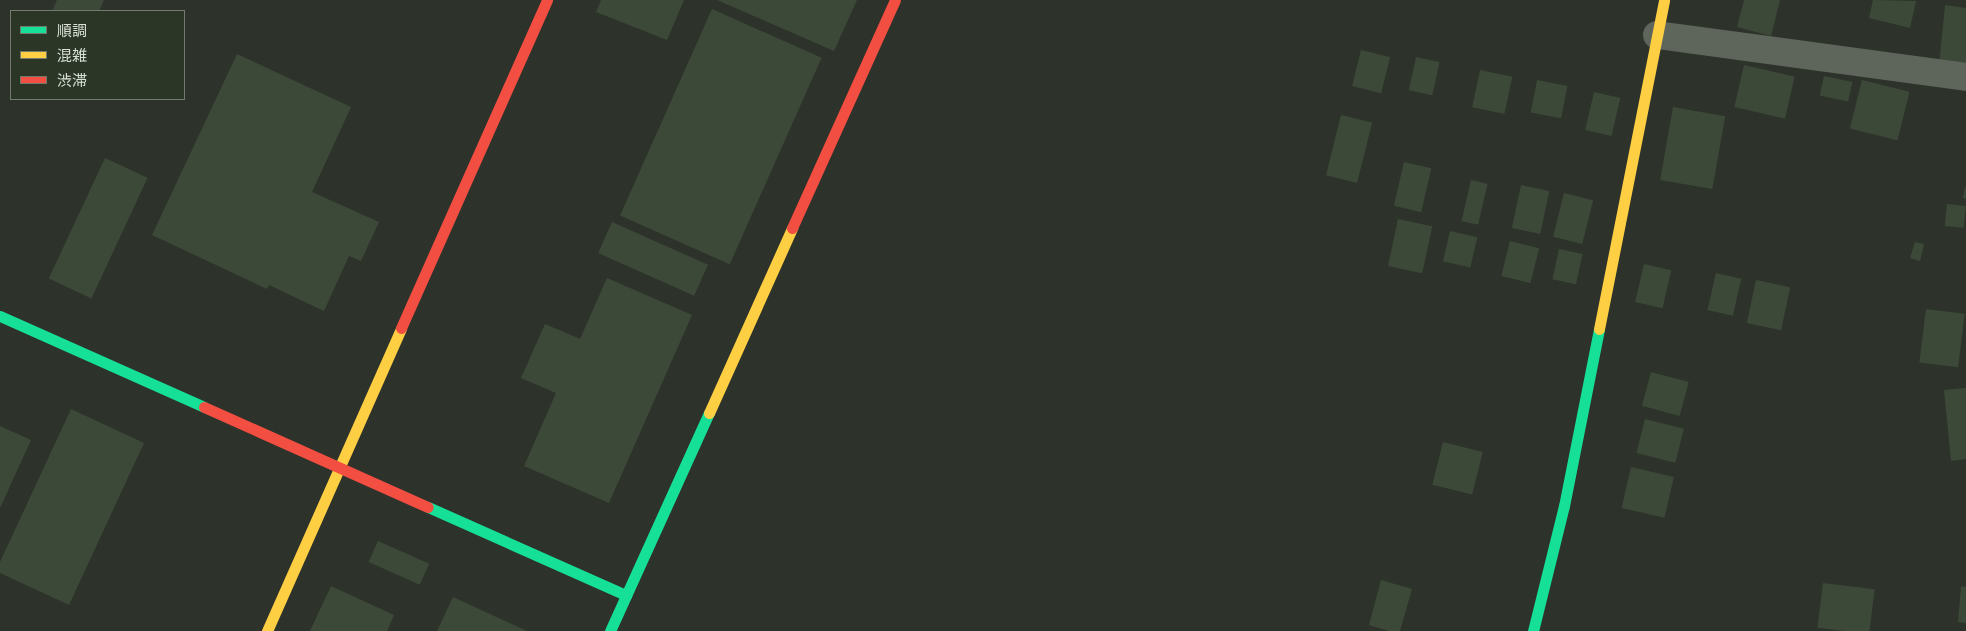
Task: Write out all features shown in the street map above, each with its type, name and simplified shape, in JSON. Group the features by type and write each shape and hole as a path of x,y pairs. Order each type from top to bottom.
{"street":[{"path":"267,631 342,467 547,0"},
{"path":"610,631 895,0"},
{"path":"1533,631 1564,506 1664,0"},
{"path":"1657,35 1966,77"},
{"path":"0,316 626,595"}],"building":[{"path":"57,0 104,0 99,10 52,10"},
{"path":"601,0 684,0 667,40 596,12"},
{"path":"717,0 857,0 834,51"},
{"path":"1744,0 1780,0 1771,36 1737,27"},
{"path":"1873,0 1916,1 1910,28 1869,18"},
{"path":"1945,5 1966,8 1966,69 1939,66"},
{"path":"712,9 822,58 730,264 620,215"},
{"path":"1361,50 1390,57 1381,93 1352,86"},
{"path":"237,54 351,107 312,192 379,222 361,261 349,256 324,311 269,285 267,289 152,235"},
{"path":"1416,57 1439,62 1432,95 1409,90"},
{"path":"1744,65 1795,77 1785,119 1734,107"},
{"path":"1480,70 1512,77 1504,114 1472,107"},
{"path":"1824,76 1852,82 1848,102 1820,96"},
{"path":"1537,80 1567,86 1561,118 1531,112"},
{"path":"1862,80 1910,92 1897,140 1850,129"},
{"path":"1594,92 1620,98 1612,136 1585,130"},
{"path":"1673,107 1725,116 1712,189 1660,180"},
{"path":"1341,115 1372,123 1357,183 1326,175"},
{"path":"105,158 148,178 91,298 49,279"},
{"path":"1404,162 1431,168 1421,212 1394,206"},
{"path":"1471,180 1488,184 1478,225 1462,221"},
{"path":"1521,185 1549,191 1540,234 1512,228"},
{"path":"1966,187 1966,199 1963,198"},
{"path":"1564,193 1593,200 1582,244 1553,237"},
{"path":"1947,204 1966,206 1964,228 1945,226"},
{"path":"1398,219 1432,226 1422,273 1388,266"},
{"path":"612,222 708,265 694,296 598,253"},
{"path":"1450,231 1477,237 1470,268 1443,261"},
{"path":"1510,241 1539,248 1530,283 1501,276"},
{"path":"1915,242 1924,244 1920,261 1910,258"},
{"path":"1559,249 1582,254 1576,284 1553,279"},
{"path":"1644,264 1671,270 1663,308 1635,302"},
{"path":"1716,273 1741,279 1733,316 1707,310"},
{"path":"607,278 692,315 609,503 524,466 556,393 521,378 545,324 580,339"},
{"path":"1756,280 1790,287 1781,330 1747,323"},
{"path":"1926,309 1965,314 1958,367 1919,363"},
{"path":"1651,372 1689,382 1680,416 1642,406"},
{"path":"1966,388 1966,459 1951,461 1944,390"},
{"path":"71,409 144,443 69,605 0,573 0,562"},
{"path":"1645,419 1684,429 1675,463 1637,453"},
{"path":"0,426 31,440 0,508"},
{"path":"1443,442 1483,452 1472,495 1432,485"},
{"path":"1631,467 1674,477 1664,518 1622,508"},
{"path":"378,541 429,564 420,585 369,562"},
{"path":"1381,580 1412,589 1400,631 1389,631 1369,625"},
{"path":"1823,583 1875,589 1869,631 1845,631 1818,628"},
{"path":"331,586 394,615 387,631 310,631"},
{"path":"1961,586 1966,587 1966,623 1958,622"},
{"path":"453,597 527,631 437,631"}],"traffic: fast":[{"path":"0,316 204,407"},
{"path":"1533,631 1564,506 1599,329"},
{"path":"610,631 709,413"},
{"path":"428,507 626,595"}],"traffic: slow":[{"path":"1599,329 1664,0"},
{"path":"709,413 792,228"},
{"path":"267,631 401,328"}],"traffic: jam":[{"path":"401,328 547,0"},
{"path":"792,228 895,0"},
{"path":"204,407 428,507"}]}
